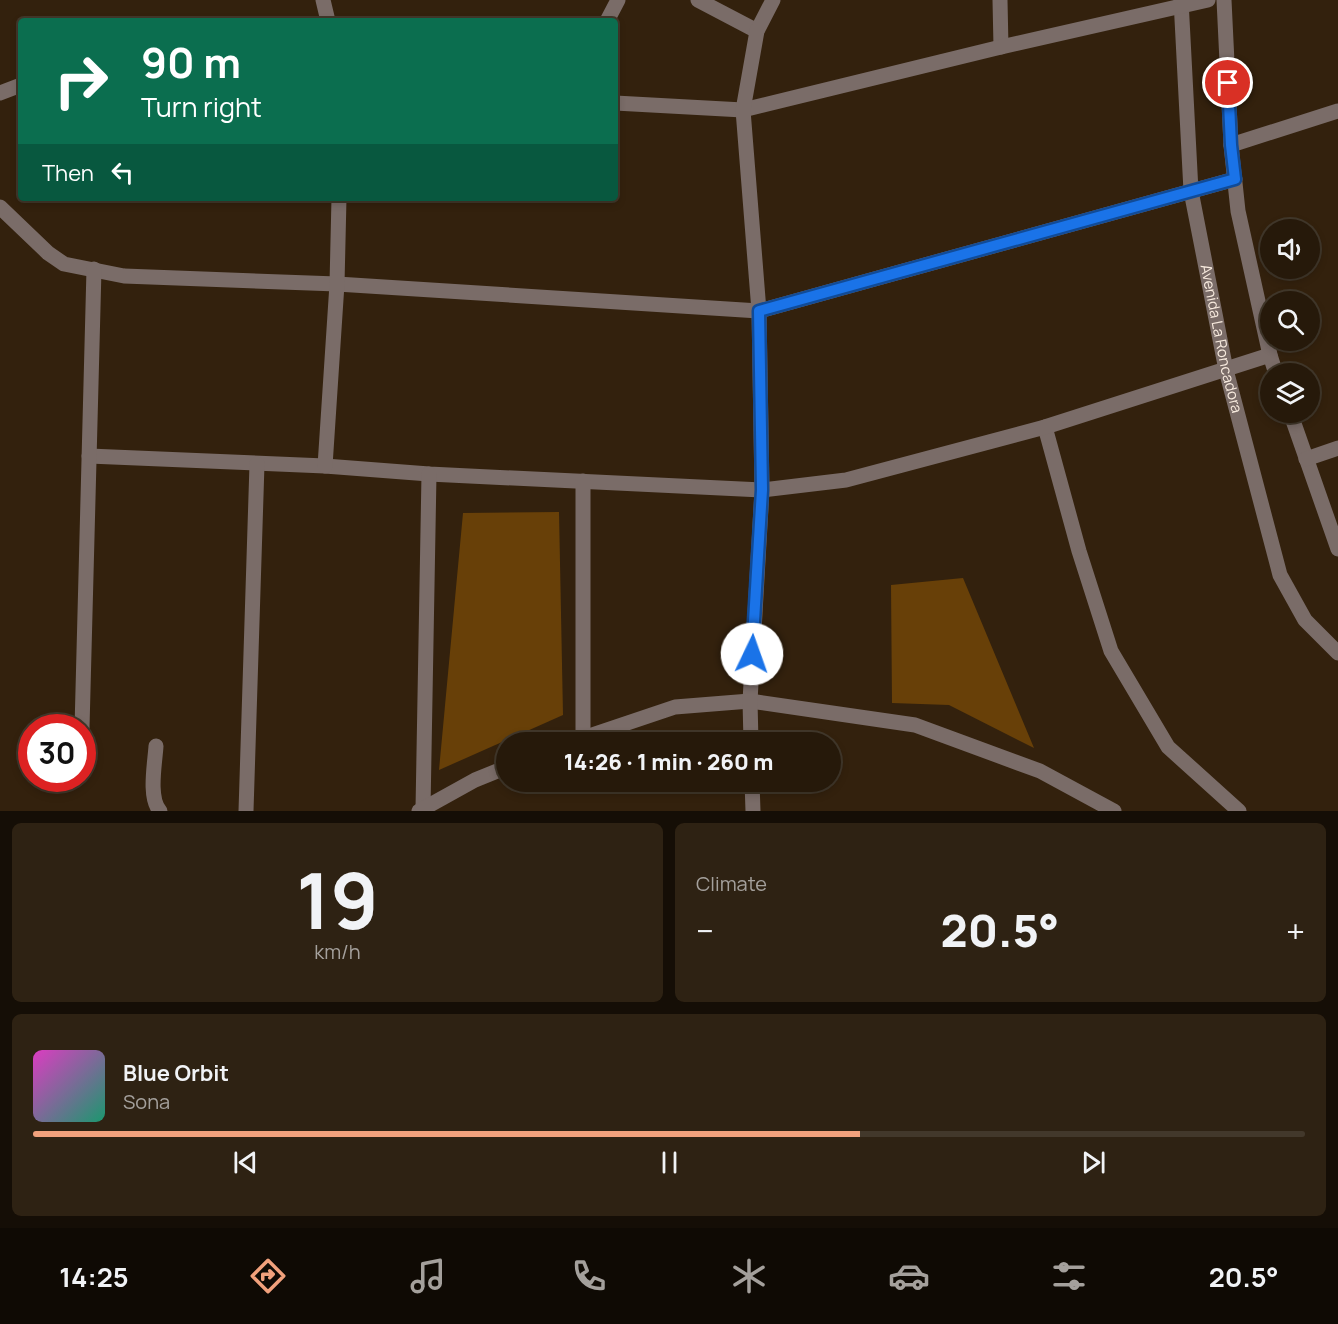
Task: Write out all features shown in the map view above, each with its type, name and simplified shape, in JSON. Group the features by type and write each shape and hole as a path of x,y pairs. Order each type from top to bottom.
{"street":[{"path":"323,0 327,18"},
{"path":"609,18 618,0"},
{"path":"698,0 757,31"},
{"path":"751,732 750,700 762,490 759,311 743,110 757,31 773,0"},
{"path":"1000,0 1001,47"},
{"path":"618,103 743,110 1182,4 1208,0"},
{"path":"1224,0 1231,145 1238,210 1273,363"},
{"name":"Avenida La Roncadora","path":"1182,4 1191,191 1226,370 1280,575 1305,620 1338,653"},
{"path":"0,93 18,86"},
{"path":"1231,145 1338,111"},
{"path":"0,207 48,253 63,264 124,276 337,284 759,311 1235,179"},
{"path":"326,466 337,284 339,201"},
{"path":"82,714 93,269"},
{"path":"89,456 326,466 429,474 762,490 846,480 1044,427 1270,355"},
{"path":"1294,423 1338,549"},
{"path":"1044,427 1079,551 1111,651 1168,747 1239,811"},
{"path":"1306,459 1338,448"},
{"path":"246,811 257,464"},
{"path":"421,810 429,474"},
{"path":"577,732 583,481"},
{"path":"600,732 675,706 750,700 915,725 1040,771 1114,811"},
{"path":"156,746 153,790 156,806 160,811"},
{"path":"421,810 475,780 496,771"},
{"path":"752,792 753,811"}],"shaded area":[{"path":"559,512 563,715 525,732 496,732 496,745 439,770 463,513"},
{"path":"963,578 1034,748 949,705 892,703 891,585"}],"route":[{"path":"752,654 762,490 759,311 1235,179 1228,83"}]}
